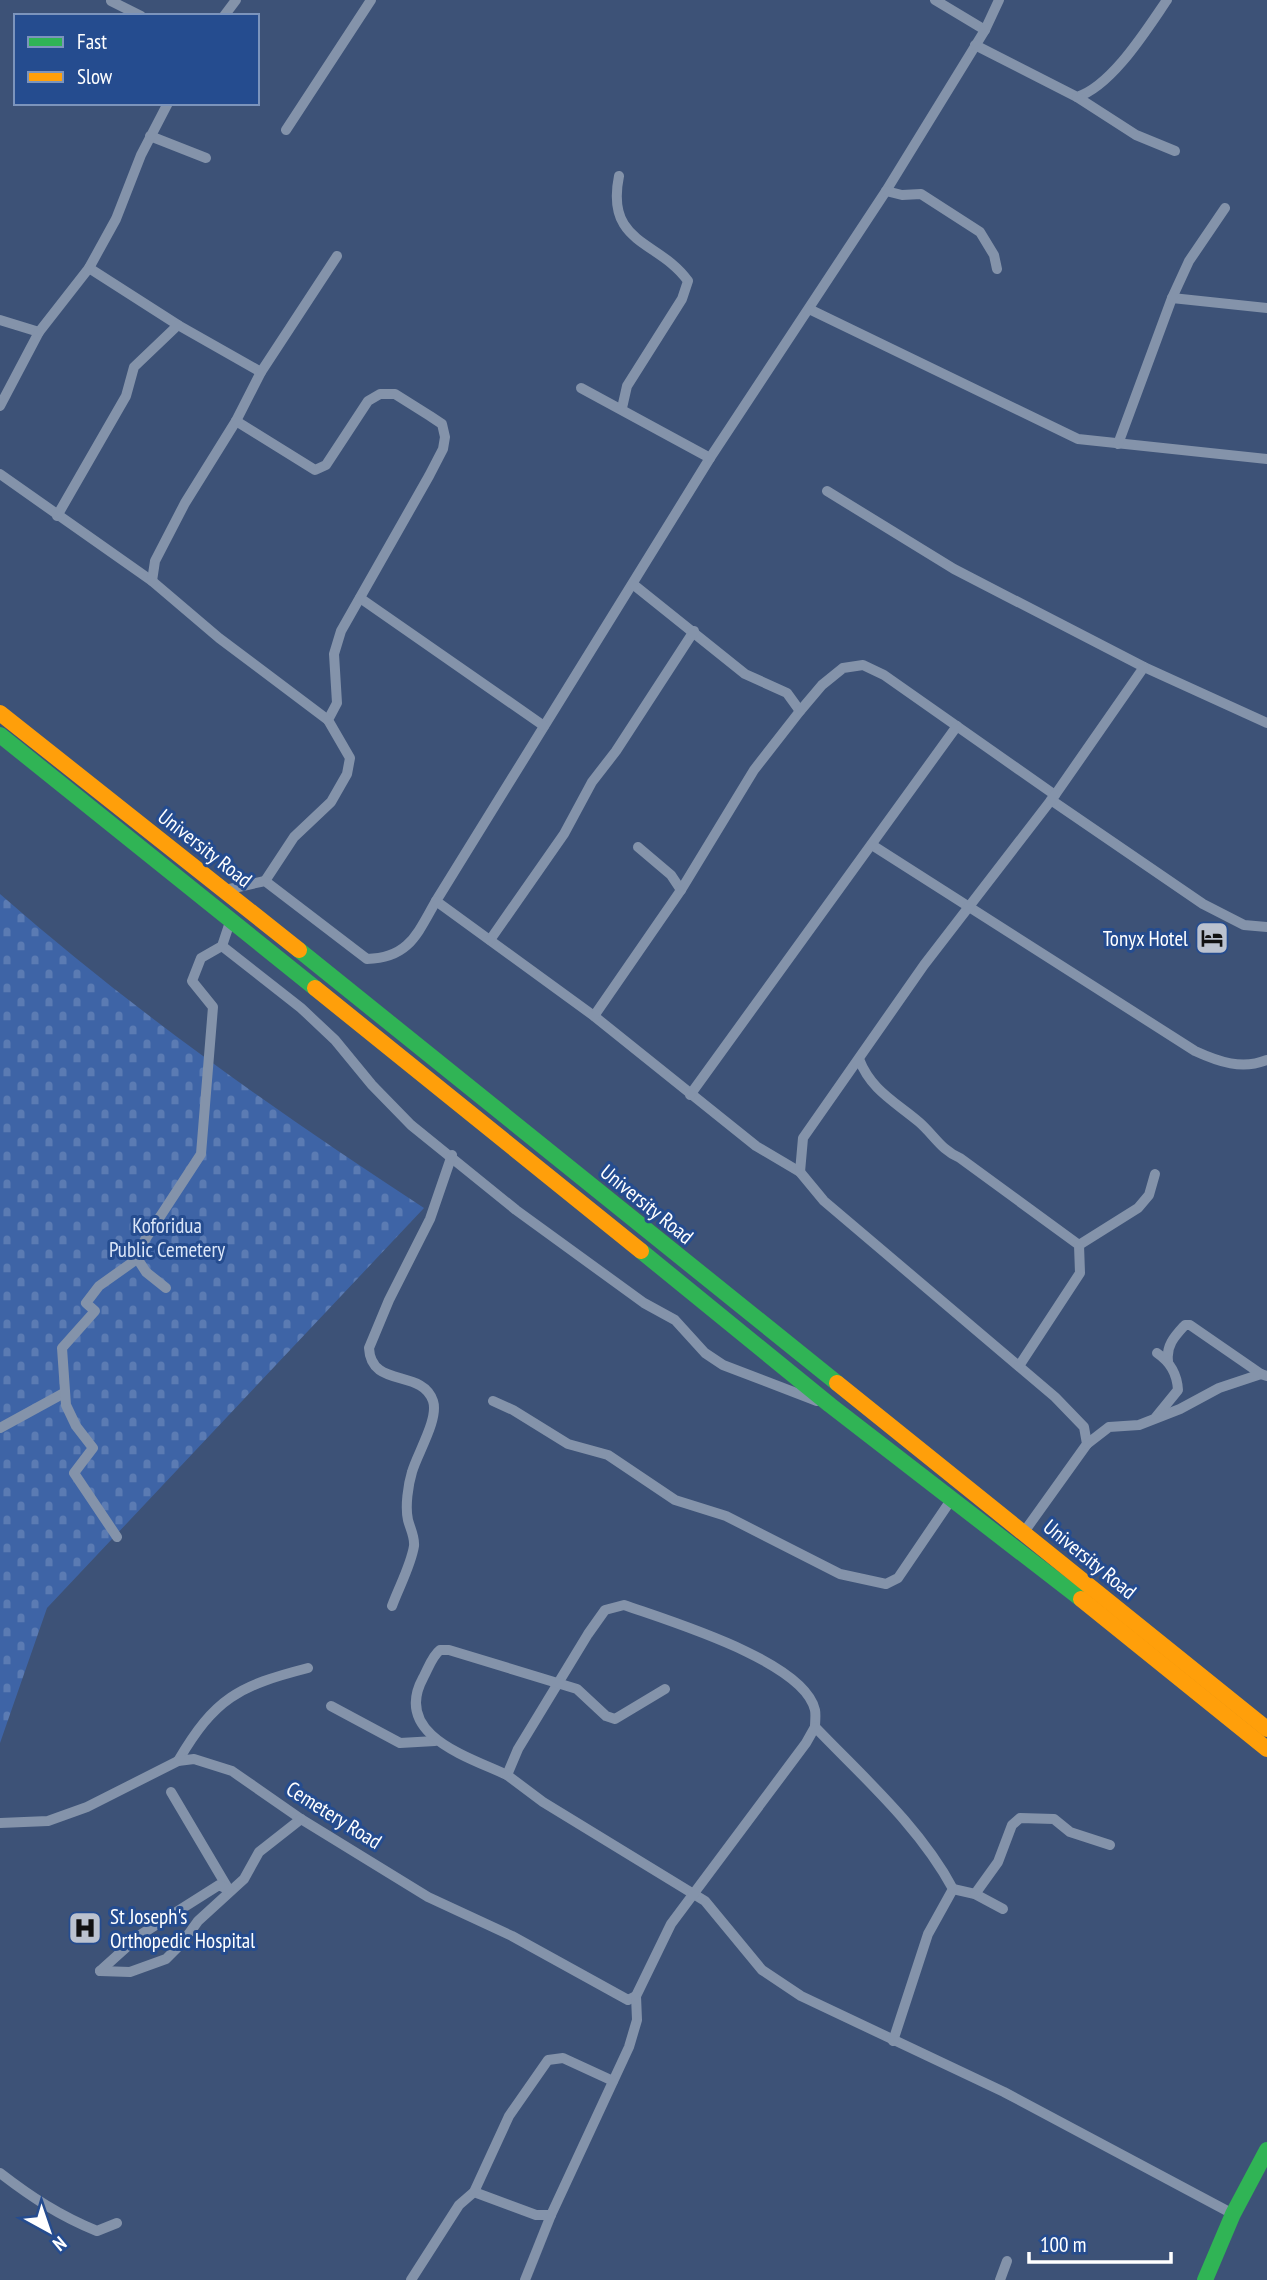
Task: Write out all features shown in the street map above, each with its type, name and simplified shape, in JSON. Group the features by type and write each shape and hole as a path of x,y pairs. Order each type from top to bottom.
{"main road":[{"name":"University Road","path":"0,713 225,890 1267,1729"},
{"name":"University Road","path":"0,735 230,922 411,1063 830,1405 1119,1629 1267,1749"},
{"path":"1205,2280 1233,2214 1267,2150"}],"street":[{"path":"286,130 371,0"},
{"path":"935,0 985,30"},
{"path":"265,881 367,959 386,958 403,951 594,643 634,585 710,458 886,191 985,30 999,0"},
{"path":"1077,97 1103,80 1136,45 1167,0"},
{"path":"111,1 137,14"},
{"path":"975,46 1077,97 1136,135 1175,151"},
{"path":"0,406 39,332 89,268 116,219 150,136 167,105"},
{"path":"150,136 206,158"},
{"path":"619,176 615,196 618,211 629,231 648,249 675,267 688,281 682,299 627,386 622,408"},
{"path":"886,191 902,195 921,194 980,232 994,255 997,270"},
{"path":"1118,444 1172,298 1189,261 1225,208"},
{"path":"152,582 155,561 185,503 236,421 261,372 337,256"},
{"path":"89,268 178,325 261,372"},
{"path":"1172,298 1267,307"},
{"path":"809,309 1078,439 1267,459"},
{"path":"0,320 39,332"},
{"path":"57,516 126,396 134,367 178,325"},
{"path":"581,388 710,458"},
{"path":"236,421 315,470 327,465 368,401 380,394 395,394 442,424 445,437 443,449 341,631 334,654 337,703 328,720"},
{"path":"0,474 152,582 219,638 328,720 349,758 347,774 331,802 294,837 265,881 225,890"},
{"path":"827,491 954,569 1144,667 1267,723"},
{"path":"634,585 745,674 787,693 800,711"},
{"path":"360,598 544,726"},
{"path":"490,940 564,834 592,782 629,732 694,631"},
{"path":"594,1016 681,890 754,770 822,685 843,668 863,665 884,675 957,726 1203,904 1244,925 1267,927"},
{"path":"800,1172 803,1138 924,965 1053,798 1144,667"},
{"path":"690,1095 957,726"},
{"path":"872,845 1195,1051 1236,1065 1252,1066 1267,1060"},
{"path":"638,847 671,875 681,890"},
{"path":"436,901 594,1016 756,1146 800,1172 824,1201 1019,1366 1084,1427 1087,1444"},
{"path":"166,1288 135,1255 201,1154 213,1007 192,981 201,958 222,946 230,922"},
{"path":"222,946 301,1008 335,1040 372,1085 411,1125 452,1155 516,1210 606,1277 675,1320 705,1353 723,1365 830,1405"},
{"path":"859,1059 867,1078 878,1091 921,1124 945,1152 960,1158 1079,1245"},
{"path":"392,1606 414,1545 407,1517 411,1473 434,1407 428,1393 419,1383 389,1378 382,1373 370,1355 369,1348 389,1300 430,1219 452,1155"},
{"path":"1079,1245 1138,1208 1149,1195 1155,1174"},
{"path":"1019,1366 1080,1273 1079,1245"},
{"path":"117,1537 74,1473 90,1456 93,1448 76,1426 66,1405 62,1348 96,1311 86,1303 99,1286 137,1259"},
{"path":"1180,1409 1178,1379 1168,1361 1167,1352 1173,1338 1185,1325 1190,1325 1264,1375"},
{"path":"1157,1353 1168,1361"},
{"path":"1024,1532 1087,1444 1109,1427 1139,1425 1180,1409 1219,1388 1264,1375"},
{"path":"1154,1419 1178,1390"},
{"path":"0,1428 64,1393"},
{"path":"493,1401 568,1444 608,1455 675,1500 726,1516 840,1574 873,1583 886,1584 898,1578 951,1500"},
{"path":"507,1774 518,1749 605,1610 624,1605 779,1667 800,1687 815,1709 815,1727 806,1743 671,1924 636,1996 638,2020 629,2047 524,2280"},
{"path":"435,1741 414,1702 417,1689 440,1650 449,1650 559,1686 577,1689 606,1716 615,1719 665,1689"},
{"path":"0,1823 48,1821 88,1807 178,1762 198,1728 216,1708 236,1692 268,1678 308,1668"},
{"path":"331,1706 400,1743 435,1741 507,1774 543,1802 693,1894 720,1917 762,1970 801,1996 1004,2092 1233,2214"},
{"path":"815,1727 916,1835 941,1866 953,1889 975,1894 1003,1909"},
{"name":"Cemetery Road","path":"178,1762 194,1759 232,1771 300,1819 428,1897 512,1936 628,2000 636,1996"},
{"path":"170,1792 229,1890"},
{"path":"975,1894 998,1863 1012,1825 1020,1818 1054,1819 1070,1832 1110,1845"},
{"path":"229,1890 219,1885 140,1935 100,1971 130,1972 166,1959 229,1890 244,1879 259,1852 300,1819"},
{"path":"893,2041 928,1934 953,1889"},
{"path":"411,2280 459,2205 474,2192 509,2116 548,2060 563,2058 613,2081"},
{"path":"0,2173 35,2200 97,2231 117,2223"},
{"path":"474,2192 536,2216 551,2215"},
{"path":"1000,2280 1007,2261"}],"green space":[{"name":"Koforidua Public Cemetery","path":"0,894 153,1019 314,1135 424,1208 47,1608 0,1743"}],"traffic: fast":[{"path":"0,735 315,988"},
{"path":"299,950 837,1383"},
{"path":"641,1251 830,1405 1081,1599"},
{"path":"1205,2280 1233,2214 1267,2150"}],"traffic: slow":[{"path":"0,713 299,950"},
{"path":"315,988 641,1251"},
{"path":"837,1383 1267,1729"},
{"path":"1081,1599 1267,1749"}],"place":[{"name":"Tonyx Hotel","path":"1212,938"},
{"name":"St Joseph's Orthopedic Hospital","path":"85,1928"}]}
